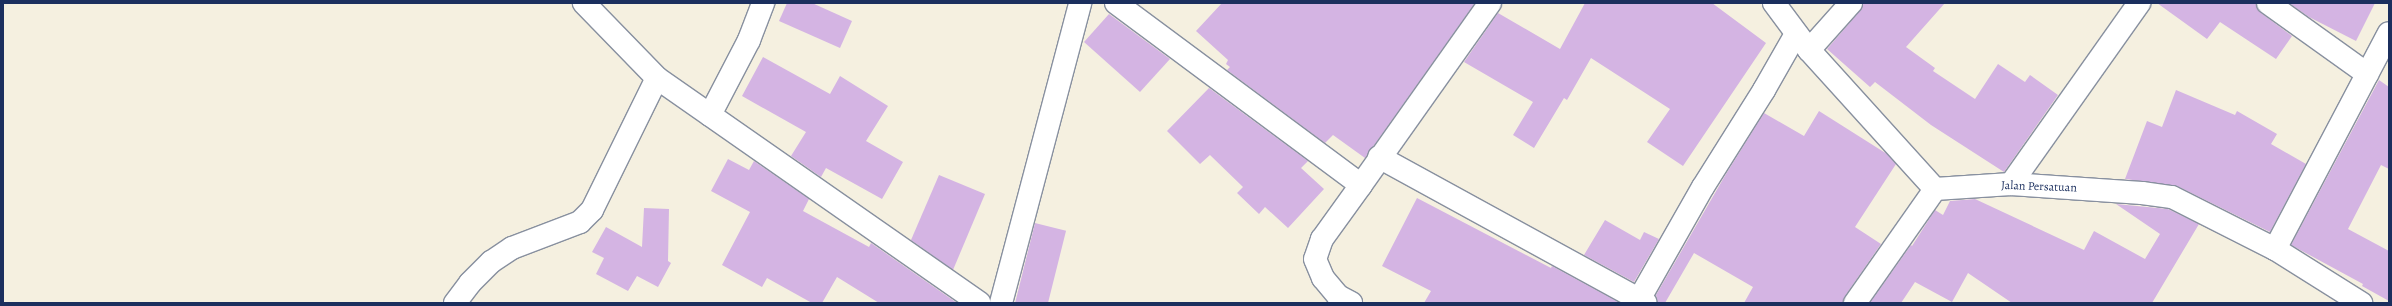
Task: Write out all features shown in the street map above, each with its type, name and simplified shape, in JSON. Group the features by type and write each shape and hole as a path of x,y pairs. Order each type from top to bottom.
{"street":[{"path":"584,3 657,78 979,303"},
{"path":"710,115 749,40 762,3"},
{"path":"1001,303 1080,3"},
{"path":"1116,3 1360,185"},
{"path":"1341,301 1323,278 1315,260 1322,239 1490,3"},
{"path":"1774,3 1796,34 1935,189 1855,303"},
{"path":"1810,50 1851,3"},
{"path":"2011,184 2139,3"},
{"path":"2268,3 2367,74"},
{"path":"2275,250 2389,33"},
{"path":"1380,157 1641,302 1702,187 1764,90 1796,34"},
{"path":"454,303 470,283 491,262 512,248 580,222 592,210 657,78"},
{"name":"Jalan Persatuan","path":"1935,189 2011,184 2142,193 2172,197 2275,250 2361,303"}],"building":[{"path":"787,3 812,3 852,21 840,48 779,21"},
{"path":"1222,3 1475,3 1365,158 1333,135 1325,143 1227,70 1230,67 1226,64 1228,60 1196,31"},
{"path":"1585,3 1712,3 1766,43 1683,166 1647,142 1670,109 1591,58 1567,100 1564,98 1534,148 1513,135 1533,102 1464,62 1498,13 1560,49"},
{"path":"1863,3 1945,3 1906,47 1935,68 1933,71 1975,99 1998,64 2025,82 2030,75 2058,95 2004,172 1931,125 1875,82 1870,87 1827,49 1860,11"},
{"path":"2157,3 2255,3 2261,13 2292,36 2276,59 2220,22 2207,39"},
{"path":"2289,3 2375,3 2356,41 2309,17"},
{"path":"1109,14 1170,59 1140,92 1084,42"},
{"path":"763,57 830,94 840,76 888,106 866,141 903,162 882,199 826,168 821,177 791,156 806,132 742,96"},
{"path":"2379,80 2389,87 2389,169 2381,165 2348,229 2389,251 2389,301 2362,286 2363,284 2291,245"},
{"path":"1209,88 1308,161 1301,168 1324,189 1288,228 1265,207 1259,214 1237,193 1243,187 1210,155 1200,164 1167,131"},
{"path":"2176,90 2235,115 2237,111 2277,134 2271,144 2306,164 2270,232 2177,186 2125,179 2147,121 2162,127"},
{"path":"1819,111 1887,154 1896,164 1855,227 1881,244 1845,296 1843,303 1744,303 1753,287 1694,253 1665,303 1658,303 1656,295 1726,174 1764,113 1804,136"},
{"path":"728,159 749,170 754,161 809,199 803,211 869,247 871,243 957,303 879,303 837,277 822,303 812,303 767,278 762,287 722,265 750,212 711,191"},
{"path":"939,175 985,194 953,270 911,240"},
{"path":"1417,198 1551,268 1552,266 1620,303 1424,303 1431,291 1382,266"},
{"path":"1975,199 2084,250 2094,231 2145,259 2160,234 2116,204 2168,209 2199,224 2152,303 2012,303 1968,273 1952,302 1915,282 1901,303 1870,303 1911,245 1912,246 1935,210 1943,215 1950,201"},
{"path":"644,208 669,209 668,261 671,263 658,287 637,276 628,291 596,274 604,258 592,252 606,227 642,247"},
{"path":"1605,220 1640,240 1644,232 1659,239 1634,282 1584,255"},
{"path":"1035,223 1066,231 1048,303 1015,303"}]}
